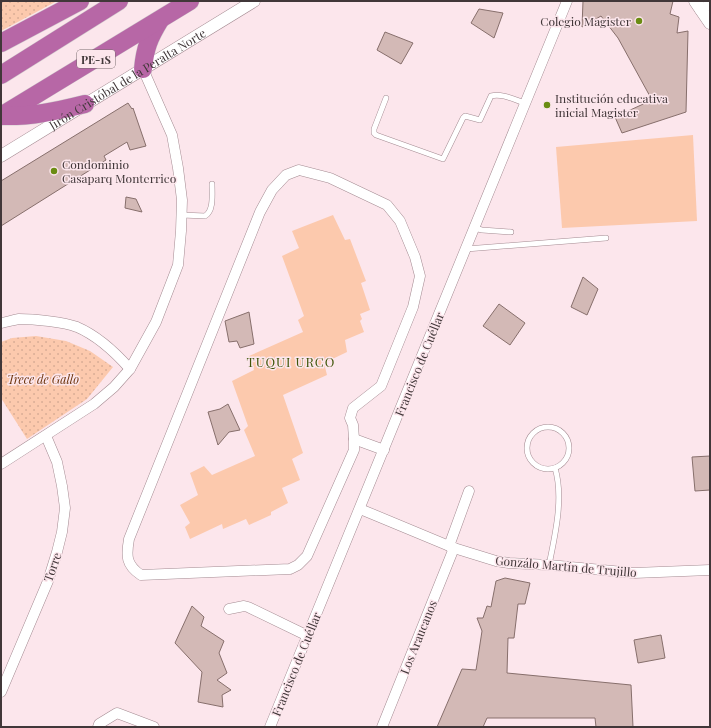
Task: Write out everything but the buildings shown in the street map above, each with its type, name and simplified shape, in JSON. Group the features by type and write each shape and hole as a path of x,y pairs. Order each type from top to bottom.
{"highway":[{"path":"1,44 80,1"},
{"path":"1,75 119,1"},
{"name":"PE-1S","path":"1,116 190,1"},
{"path":"143,70 148,40 160,20"},
{"path":"1,116 21,116 85,104"}],"street":[{"name":"Jirón Cristóbal de la Peralta Norte","path":"1,156 254,1"},
{"name":"Francisco de Cuéllar","path":"274,726 308,636 567,1"},
{"path":"702,5 710,24"},
{"path":"1,464 94,404 114,387 130,369 156,322 178,265 182,200 178,168 172,135 143,70"},
{"path":"299,170 330,178 387,205 400,221 415,257 420,276 413,307 380,386 353,408 350,418 353,425 354,439 354,450 307,556 298,565 290,569 141,575 133,569 126,555 129,539 260,212 272,190 286,175 299,170"},
{"path":"1,323 19,319 52,322 76,327 100,341 117,354 130,369"},
{"name":"Torre","path":"1,692 48,581 62,532 65,508 62,486 57,462 46,436"},
{"path":"354,439 384,450"},
{"name":"Los Araucanos","path":"382,727 451,547 469,491"},
{"name":"Gonzálo Martín de Trujillo","path":"360,509 451,547 496,561 634,573 710,570"},
{"path":"229,609 244,606 248,607 308,636"},
{"path":"98,727 99,724 117,713 154,727"}],"lane":[{"path":"386,98 374,129 374,133 443,159 463,118 465,116 480,120 491,96 496,94 506,96 525,103"},
{"path":"182,215 205,216 208,214 210,209 212,184"},
{"path":"474,228 511,232"},
{"path":"466,249 606,238"},
{"path":"553,427 559,430 563,433 569,444 569,450 565,461 555,468 543,469 529,458 527,446 528,440 541,428 553,427"},
{"path":"549,565 554,539 559,494 558,477 555,468"}],"green space":[{"path":"1,1 57,1 1,31"},
{"path":"693,135 697,221 562,228 556,147"},
{"path":"333,215 345,240 350,239 366,281 361,283 370,310 360,314 362,319 360,321 364,332 345,340 347,352 324,363 327,375 283,395 303,453 292,459 300,480 282,488 288,503 271,512 271,515 249,525 246,519 223,529 222,524 190,539 185,527 190,523 180,505 198,495 190,473 204,466 212,475 255,456 244,430 248,426 232,381 254,370 249,356 303,332 298,320 304,316 282,256 299,248 292,231"},
{"name":"Trece de Gallo","path":"36,336 66,341 90,351 113,367 87,399 27,439 1,398 1,342 12,338"}],"place":[{"name":"Colegio Magister","path":"639,21"},
{"name":"Institución educativa inicial Magister","path":"547,105"},
{"name":"Condominio Casaparq Monterrico","path":"54,171"}],"district":[{"name":"TUQUI URCO","path":"291,361"}]}
